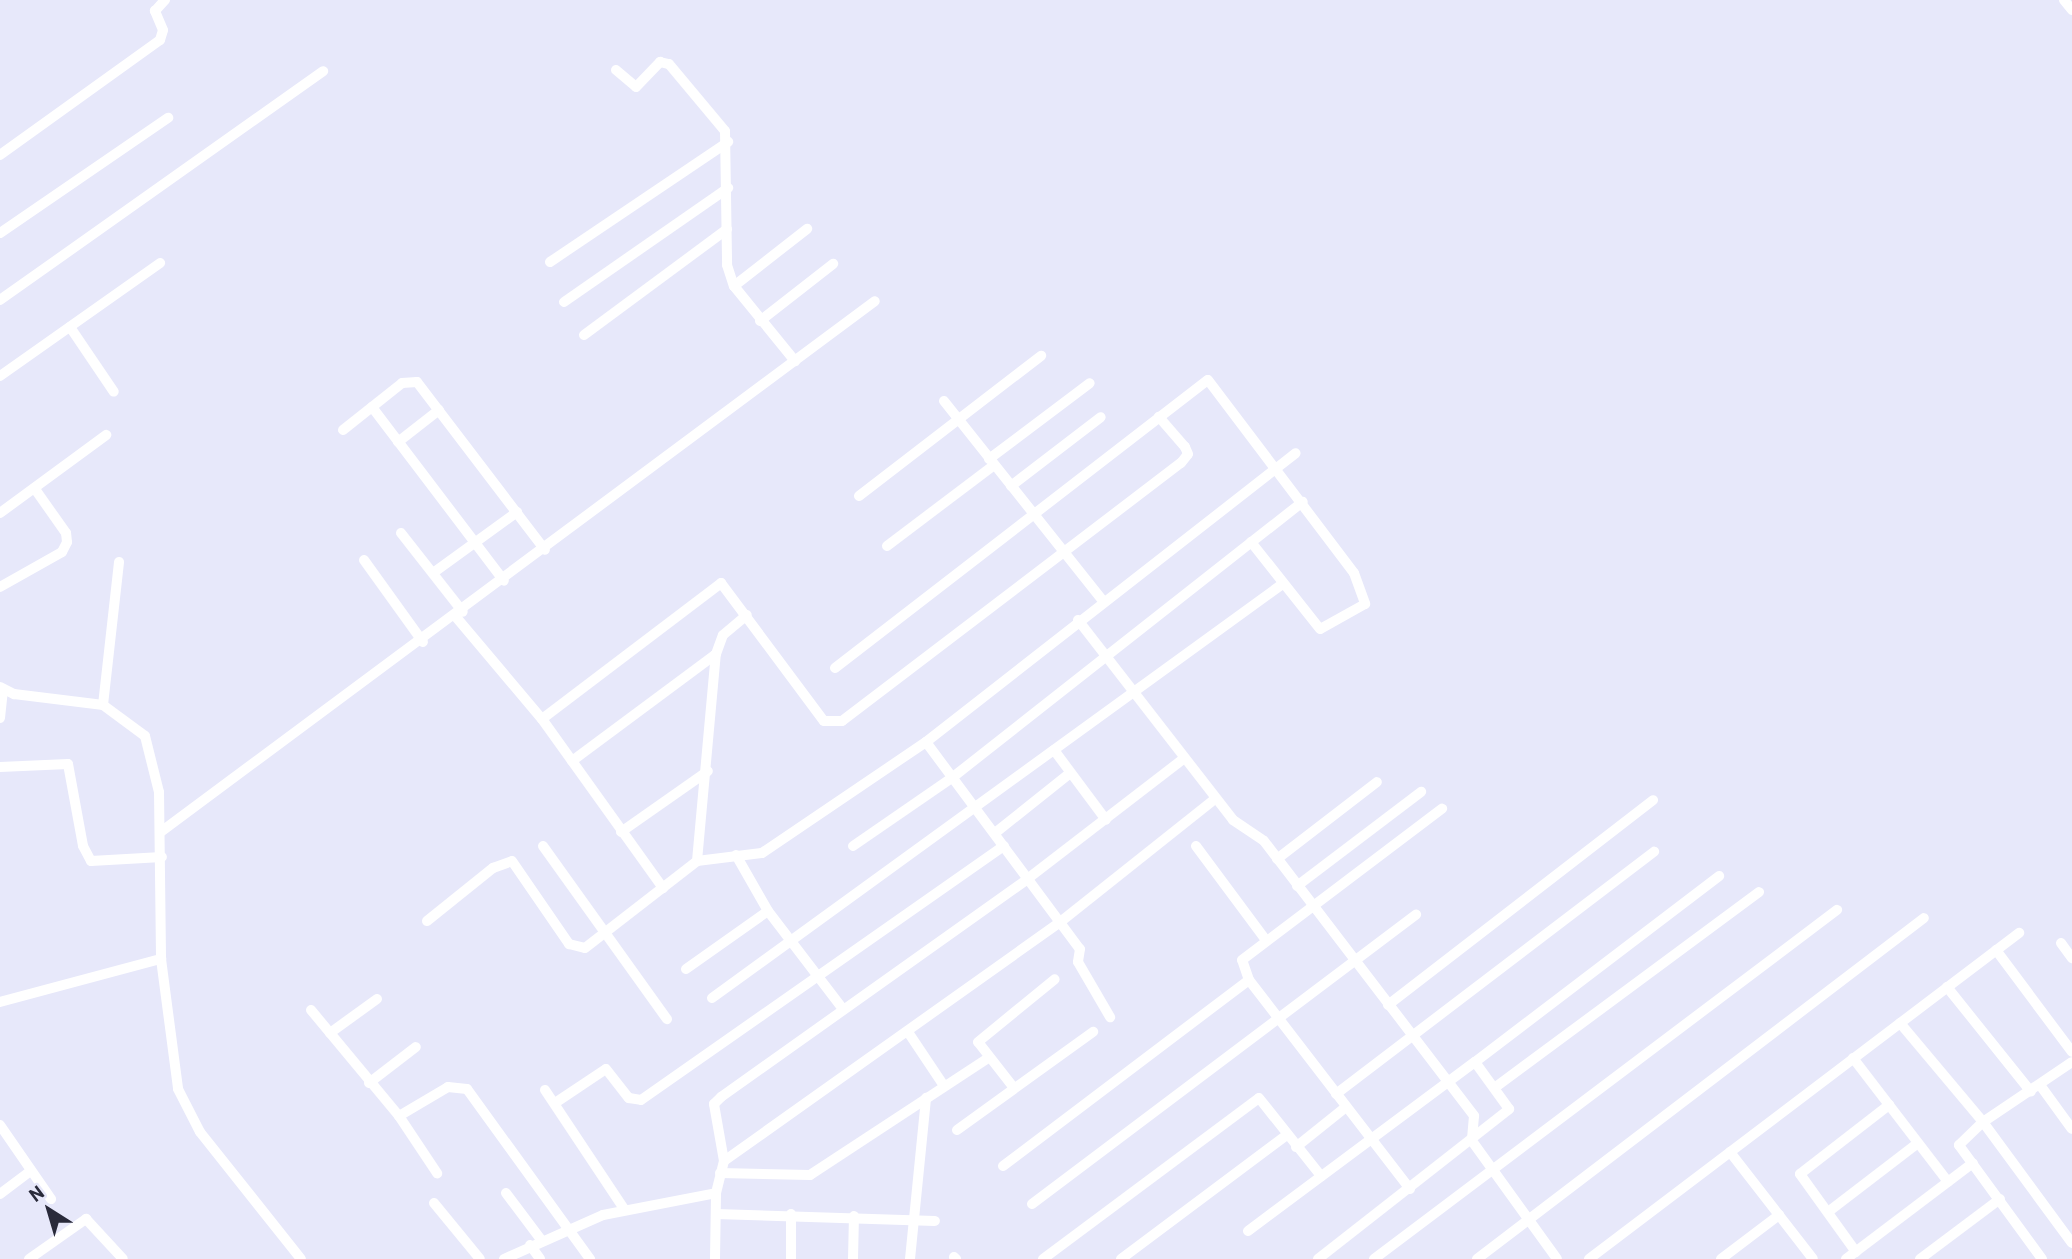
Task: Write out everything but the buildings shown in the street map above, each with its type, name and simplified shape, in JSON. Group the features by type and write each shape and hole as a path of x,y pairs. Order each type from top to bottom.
{"street":[{"path":"0,155 160,40 163,30 155,11 164,0"},
{"path":"2064,0 2072,10"},
{"path":"616,70 636,87 660,62 669,64 717,119 728,142 727,265 734,286 795,361"},
{"path":"0,300 323,71"},
{"path":"0,233 168,118"},
{"path":"550,262 728,142"},
{"path":"564,302 727,188"},
{"path":"584,335 727,229"},
{"path":"734,286 807,229"},
{"path":"0,376 160,263"},
{"path":"760,321 833,264"},
{"path":"162,831 423,642 875,301"},
{"path":"70,327 114,392"},
{"path":"859,496 960,421 1041,356"},
{"path":"343,430 411,379 439,410 545,550"},
{"path":"835,668 1208,380 1278,467 1354,573 1364,604 1320,629 1281,585 1251,542"},
{"path":"887,546 1090,383"},
{"path":"944,401 1103,601"},
{"path":"372,407 503,581"},
{"path":"398,442 439,410"},
{"path":"1011,486 1101,417"},
{"path":"542,719 712,587 721,583 824,721 833,723 1064,551 1188,454 1158,417"},
{"path":"0,513 106,435"},
{"path":"426,921 493,868 512,861 569,944 585,948 697,861 772,848 926,742 1078,620 1296,453"},
{"path":"0,587 62,552 67,542 35,489"},
{"path":"853,846 953,777 1303,502"},
{"path":"433,573 517,512"},
{"path":"401,533 433,573 459,614 542,719 663,888"},
{"path":"364,560 423,642"},
{"path":"103,705 118,562"},
{"path":"712,998 1281,585"},
{"path":"697,861 708,771 716,654 723,635 747,615"},
{"path":"1078,620 1215,799 1277,859 1474,1116 1472,1141 1557,1259"},
{"path":"572,761 716,654"},
{"path":"0,718 2,689 103,705 145,736 155,766 162,831 161,958 186,1112 301,1259"},
{"path":"926,742 976,806 1026,880 1080,949 1078,962 1110,1017"},
{"path":"1054,750 1069,774 1106,820"},
{"path":"715,1259 716,1193 724,1161 714,1104 1026,880 1183,759"},
{"path":"0,767 68,764 83,846 91,861 162,857"},
{"path":"621,832 708,771"},
{"path":"995,833 1069,774"},
{"path":"1277,859 1377,782"},
{"path":"1297,886 1421,792"},
{"path":"724,1161 1059,923 1215,799"},
{"path":"1388,1005 1653,800"},
{"path":"1410,1189 1249,980 1242,960 1265,939 1442,810"},
{"path":"543,846 667,1019"},
{"path":"555,1103 606,1069 629,1098 641,1100 816,974 1004,846"},
{"path":"1196,846 1265,939"},
{"path":"1336,1094 1654,852"},
{"path":"736,855 768,911 843,1009"},
{"path":"1248,1231 1719,876"},
{"path":"1497,1086 1759,892"},
{"path":"1374,1259 1837,910"},
{"path":"686,969 768,911"},
{"path":"1032,1204 1416,915"},
{"path":"1477,1259 1924,918"},
{"path":"1589,1259 2019,933"},
{"path":"2061,943 2072,958"},
{"path":"1996,950 2072,1052"},
{"path":"0,1002 161,958"},
{"path":"1014,1088 978,1042 1055,979"},
{"path":"1003,1166 1249,980"},
{"path":"1947,987 2072,1129"},
{"path":"330,1033 377,999"},
{"path":"311,1010 369,1083 400,1116 437,1173"},
{"path":"1900,1023 1983,1122 2072,1243"},
{"path":"908,1032 944,1086"},
{"path":"957,1130 1093,1032"},
{"path":"369,1083 416,1047"},
{"path":"720,1173 810,1175 989,1058"},
{"path":"1853,1058 1948,1182"},
{"path":"1318,1259 1472,1141 1509,1109 1497,1086 1475,1062"},
{"path":"2042,1259 1959,1145 1983,1122 2072,1062"},
{"path":"400,1116 448,1087 467,1089 590,1259"},
{"path":"545,1090 624,1209"},
{"path":"911,1259 926,1098"},
{"path":"1043,1259 1243,1106 1259,1098 1321,1176"},
{"path":"1889,1105 1803,1167 1803,1181 1828,1212 1851,1255 1973,1163"},
{"path":"1296,1147 1346,1107"},
{"path":"0,1125 51,1199"},
{"path":"1121,1259 1287,1135"},
{"path":"1828,1212 1918,1143"},
{"path":"1730,1152 1814,1259"},
{"path":"0,1194 30,1171"},
{"path":"506,1193 542,1241"},
{"path":"504,1259 530,1245 624,1209 716,1193"},
{"path":"1920,1259 2000,1199"},
{"path":"434,1203 480,1259"},
{"path":"716,1214 854,1216 935,1221"},
{"path":"791,1214 791,1259"},
{"path":"1721,1259 1779,1215"},
{"path":"853,1259 854,1216"},
{"path":"29,1259 86,1219 123,1259"},
{"path":"530,1245 540,1259"}]}
